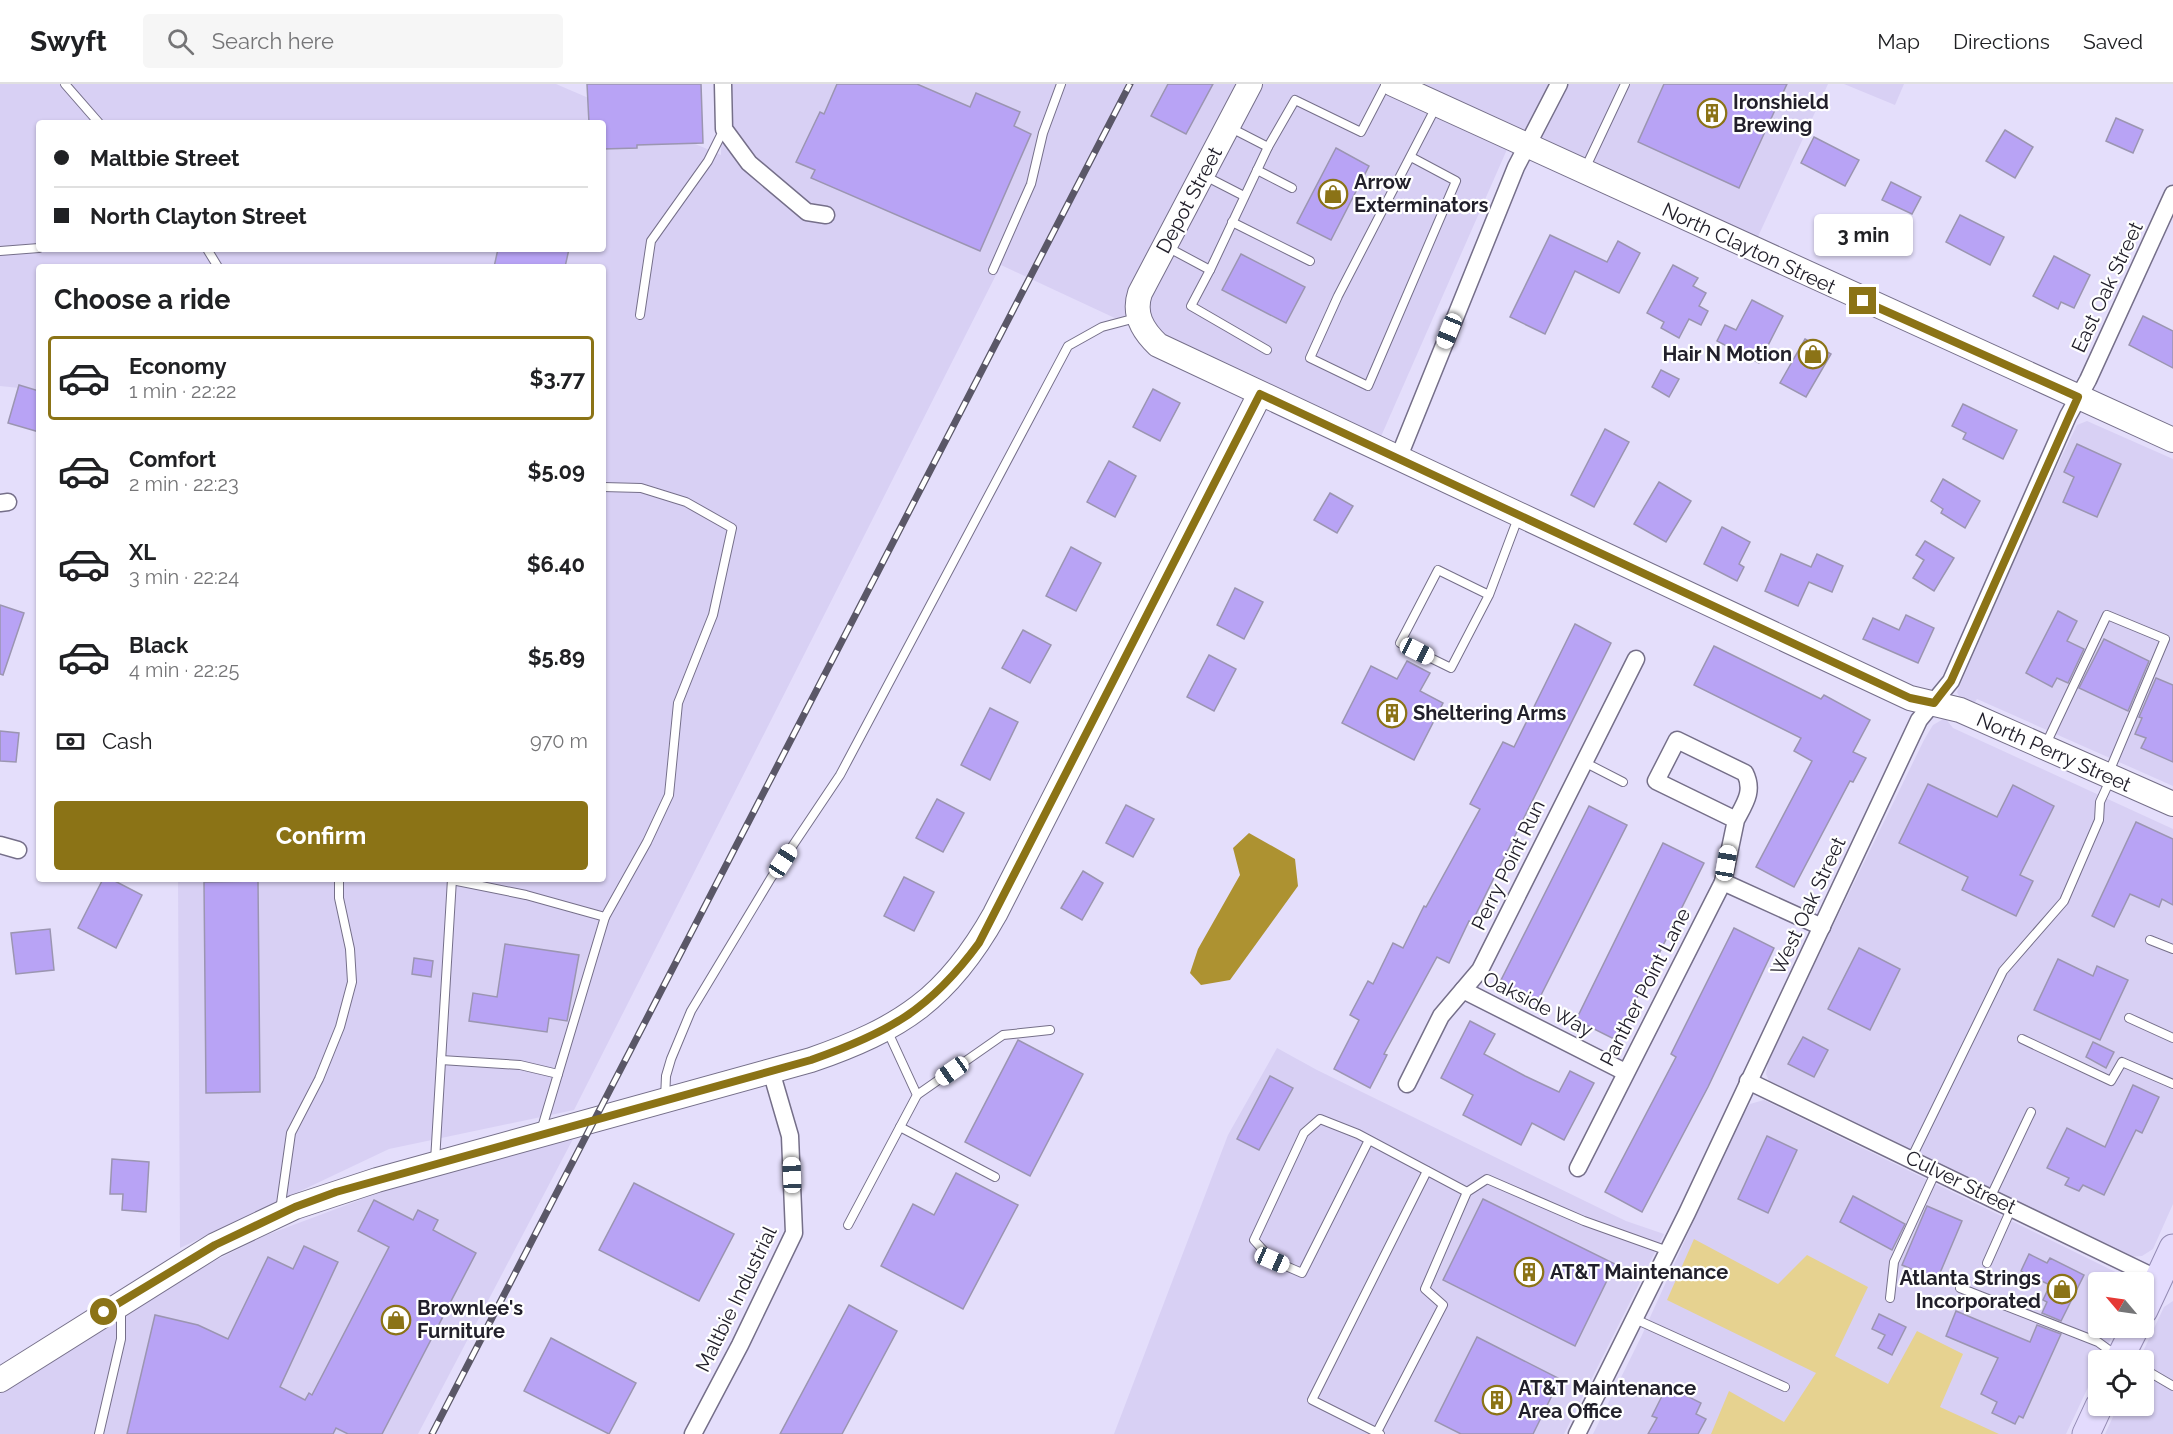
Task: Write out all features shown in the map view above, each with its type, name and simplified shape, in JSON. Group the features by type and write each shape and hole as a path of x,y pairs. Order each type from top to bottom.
{"main road":[{"path":"2154,1297 2166,1282 2173,1248"},
{"path":"2086,1434 2094,1416"}],"street":[{"path":"723,84 724,129 749,164 807,212 826,215"},
{"name":"Depot Street","path":"1139,318 1140,292 1250,84"},
{"name":"North Clayton Street","path":"1393,84 2173,440"},
{"path":"1398,459 1525,146 1557,86"},
{"name":"East Oak Street","path":"2078,397 2173,194"},
{"path":"1139,318 1145,333 1158,345 1519,514"},
{"path":"0,1380 121,1301 215,1245 279,1214 336,1192 854,1046 909,1017 946,984 979,943 1260,394"},
{"name":"West Oak Street","path":"1577,1434 1668,1251 1918,720 1951,681 2078,397"},
{"name":"North Perry Street","path":"1519,514 1910,698 1960,710 2173,804"},
{"name":"Perry Point Run","path":"1407,1084 1441,1016 1480,970 1636,659"},
{"name":"Panther Point Lane","path":"1578,1168 1723,882 1736,820 1750,793 1750,782 1745,773 1677,740 1656,781 1736,820"},
{"path":"0,845 18,850"},
{"path":"1723,882 1822,927"},
{"name":"Oakside Way","path":"1463,990 1625,1072"},
{"name":"Maltbie Industrial","path":"693,1434 740,1345 794,1233 790,1137 771,1071"},
{"name":"Culver Street","path":"1748,1082 1991,1196 2166,1282"}],"lane":[{"path":"64,84 96,120"},
{"path":"993,270 1031,184 1043,133 1061,84"},
{"path":"1267,350 1191,306 1268,147 1295,100 1361,132 1386,84"},
{"path":"1583,172 1624,84"},
{"path":"1411,157 1456,181 1368,386 1310,358 1338,296 1438,104"},
{"path":"1227,127 1268,147"},
{"path":"640,315 651,241 708,161 724,129"},
{"path":"1257,170 1292,188"},
{"path":"1202,174 1244,196"},
{"path":"1232,222 1310,261"},
{"path":"1164,246 1210,270"},
{"path":"0,251 36,248"},
{"path":"665,1099 668,1067 690,1011 771,878 840,775 1068,346 1102,327 1139,318"},
{"path":"540,1134 605,917 648,842 669,795 678,703 713,615 732,528 686,502 641,488 606,487"},
{"path":"1489,595 1438,570 1400,643 1451,668 1489,595 1519,514"},
{"path":"1911,1158 2003,971 2064,901 2099,820 2100,802 2165,639 2107,615 2044,747"},
{"path":"1583,762 1623,782"},
{"path":"279,1214 291,1133 320,1079 340,1028 352,982 350,949 339,898 339,882"},
{"path":"434,1164 452,882"},
{"path":"466,882 526,895 605,917"},
{"path":"2150,940 2173,950"},
{"path":"2129,1018 2173,1038"},
{"path":"887,1029 917,1095"},
{"path":"848,1225 917,1095 1003,1035 1050,1030"},
{"path":"2022,1039 2111,1081 2122,1062 2173,1084"},
{"path":"441,1060 520,1065 558,1074"},
{"path":"1991,1196 2031,1112"},
{"path":"1369,1140 1302,1273 1272,1260 1254,1240 1305,1133 1320,1119 1369,1140 1467,1192"},
{"path":"900,1127 995,1177"},
{"path":"1890,1298 1894,1262 1936,1170"},
{"path":"1427,1171 1312,1400 1378,1433 1443,1305 1425,1289 1467,1192 1487,1179 1584,1221 1668,1251"},
{"path":"1987,1263 2013,1207"},
{"path":"1960,1288 2098,1342 2110,1350"},
{"path":"99,1434 121,1339 121,1301"},
{"path":"1635,1318 1785,1387"},
{"path":"2154,1376 2173,1386"}],"shaded area":[{"path":"0,84 556,84 721,155 722,84 1828,84 1756,241 1512,138 1379,441 1001,265 574,1110 389,1149 180,1248 178,882 606,882 606,264 36,264 36,390 0,386"},
{"path":"1844,84 1904,84 1895,105"},
{"path":"2087,421 2173,459 2173,786 1977,699 1973,705 1961,700 1957,692 2034,514 2077,425"},
{"path":"1945,718 1953,728 2173,829 2173,1204 2153,1249 2142,1256 2131,1257 2121,1253 1792,1093 1769,1081 1766,1074 1768,1062 1924,740 1933,725"},
{"path":"1249,833 1295,859 1298,886 1230,980 1201,985 1190,973 1198,949 1240,875 1233,848"},
{"path":"1277,1048 1317,1070 1626,1221 1664,1234 1564,1434 1114,1434 1228,1135"},
{"path":"1764,1100 2116,1272 2088,1272 2088,1338 2111,1338 2106,1350 2088,1350 2088,1387 2066,1434 1593,1434 1642,1335 1740,1119 1750,1104"},
{"path":"574,1137 418,1434 0,1434 0,1394 173,1282 264,1236 381,1192"},
{"path":"1694,1239 1778,1284 1807,1255 1868,1287 1835,1356 1888,1384 1917,1331 1963,1354 1940,1407 1999,1434 1711,1434 1729,1391 1784,1422 1816,1373 1667,1300"},
{"path":"2173,1301 2173,1434 2105,1434 2113,1416 2154,1416 2154,1350 2144,1350 2149,1338 2154,1338 2154,1328 2164,1307"}],"building":[{"path":"587,84 701,84 703,143 637,145 637,148 606,149 606,120 589,120"},
{"path":"837,84 917,84 970,107 976,93 1020,112 1014,126 1031,134 980,251 811,178 815,170 796,162 820,112 824,114"},
{"path":"1168,84 1213,84 1186,134 1151,116"},
{"name":"Ironshield Brewing","path":"1664,84 1787,84 1739,188 1638,142"},
{"path":"2116,118 2143,130 2133,153 2106,141"},
{"path":"2005,130 2033,147 2015,178 1986,161"},
{"path":"1814,137 1859,160 1845,186 1801,163"},
{"name":"Arrow Exterminators","path":"1336,148 1369,166 1331,240 1297,223"},
{"path":"1891,182 1921,197 1912,214 1882,200"},
{"path":"1960,215 2004,237 1990,265 1946,242"},
{"path":"1550,235 1607,262 1618,241 1640,253 1619,293 1575,271 1545,334 1510,317"},
{"path":"497,252 568,252 566,264 495,264"},
{"path":"1241,254 1305,287 1286,323 1222,290"},
{"path":"2054,256 2090,275 2074,308 2061,302 2058,309 2033,296"},
{"path":"1673,265 1698,278 1693,286 1706,293 1699,306 1708,311 1701,325 1689,319 1679,338 1661,328 1664,322 1647,313"},
{"path":"1752,300 1783,316 1759,363 1717,341 1725,325 1736,330"},
{"path":"2143,316 2173,331 2173,368 2129,345"},
{"path":"1805,339 1831,354 1806,397 1780,383"},
{"path":"1661,370 1679,379 1669,397 1652,387"},
{"path":"19,385 36,390 36,431 8,423"},
{"path":"1153,389 1180,403 1160,441 1133,427"},
{"path":"1963,404 2017,430 2003,459 1963,439 1966,433 1952,426"},
{"path":"1605,429 1629,442 1594,507 1571,495"},
{"path":"2077,444 2121,464 2097,517 2063,502 2074,477 2064,472"},
{"path":"1109,461 1136,476 1115,517 1087,502"},
{"path":"1943,479 1980,501 1965,528 1941,513 1943,509 1931,501"},
{"path":"1659,482 1691,501 1666,542 1634,524"},
{"path":"1330,493 1353,506 1337,533 1314,520"},
{"path":"1722,527 1750,542 1739,564 1744,567 1737,581 1704,564"},
{"path":"1925,541 1954,558 1934,591 1913,578 1924,560 1916,555"},
{"path":"1071,547 1101,563 1076,611 1046,596"},
{"path":"1781,554 1811,567 1817,554 1843,566 1832,592 1809,582 1798,606 1765,591"},
{"path":"1235,588 1263,602 1244,639 1217,625"},
{"path":"0,605 24,613 3,675 0,674"},
{"path":"2058,611 2077,621 2067,641 2084,649 2068,683 2057,678 2052,687 2026,673"},
{"path":"1906,615 1934,628 1918,663 1863,639 1873,618 1899,630"},
{"path":"1575,624 1611,643 1472,922 1469,921 1449,963 1437,957 1384,1054 1387,1055 1370,1088 1334,1069 1359,1020 1350,1015 1368,981 1373,984 1393,943 1403,948 1424,906 1426,907 1480,809 1470,804 1503,742 1514,747"},
{"path":"1023,630 1051,645 1030,683 1002,668"},
{"path":"2104,639 2149,661 2128,711 2079,688"},
{"path":"1714,646 1821,699 1824,695 1870,720 1853,752 1866,758 1853,782 1850,781 1794,887 1756,867 1812,761 1794,751 1801,738 1694,685"},
{"path":"1209,655 1236,669 1214,711 1187,697"},
{"name":"Sheltering Arms","path":"1407,661 1430,673 1420,691 1443,703 1414,760 1342,723 1371,666 1397,679"},
{"path":"2156,678 2173,685 2173,762 2141,748 2146,738 2135,734 2142,718 2139,717"},
{"path":"990,708 1018,722 990,780 961,765"},
{"path":"0,731 19,733 16,762 0,761"},
{"path":"1928,784 1997,817 2013,785 2054,806 2020,875 2033,881 2016,916 1962,890 1968,877 1899,843"},
{"path":"937,799 964,813 943,852 916,838"},
{"path":"1126,805 1154,819 1133,857 1106,843"},
{"path":"1589,806 1627,825 1537,1003 1499,984"},
{"path":"2136,822 2173,839 2173,905 2162,899 2159,907 2130,894 2114,927 2092,916"},
{"path":"1663,843 1704,863 1616,1040 1576,1020"},
{"path":"1083,871 1103,883 1082,920 1061,908"},
{"path":"904,877 934,892 914,931 884,916"},
{"path":"101,882 117,882 142,895 116,948 78,928"},
{"path":"204,882 258,882 260,1092 206,1093"},
{"path":"1734,928 1774,948 1708,1087 1642,1212 1605,1192 1676,1057 1671,1054"},
{"path":"50,929 54,970 16,974 11,933"},
{"path":"505,944 579,955 567,1021 549,1018 547,1032 469,1021 473,993 497,997"},
{"path":"1859,948 1900,969 1870,1030 1828,1009"},
{"path":"414,958 433,961 431,977 412,974"},
{"path":"2058,959 2093,976 2097,966 2128,980 2100,1040 2034,1010"},
{"path":"1470,1021 1495,1034 1484,1054 1525,1076 1559,1092 1570,1071 1594,1083 1564,1140 1532,1123 1521,1145 1463,1115 1473,1095 1441,1078"},
{"path":"1803,1037 1828,1050 1814,1077 1788,1064"},
{"path":"1018,1040 1083,1074 1030,1176 965,1142"},
{"path":"2093,1042 2114,1052 2106,1068 2086,1057"},
{"path":"1270,1076 1293,1088 1259,1150 1237,1139"},
{"path":"2133,1085 2159,1097 2142,1133 2136,1130 2104,1195 2083,1185 2079,1191 2065,1185 2069,1178 2047,1168 2067,1128 2105,1147"},
{"path":"1767,1136 1797,1150 1768,1213 1738,1199"},
{"path":"112,1159 149,1162 146,1212 122,1210 123,1194 110,1194"},
{"path":"956,1173 1018,1205 963,1309 881,1266 913,1204 934,1215"},
{"path":"634,1183 734,1234 699,1301 599,1250"},
{"path":"1853,1196 1905,1224 1892,1250 1840,1222"},
{"name":"AT&T Maintenance","path":"1483,1199 1615,1264 1575,1346 1443,1280"},
{"name":"Brownlee's Furniture","path":"374,1200 413,1220 418,1210 438,1220 433,1230 476,1253 382,1434 348,1434 336,1428 333,1434 127,1434 155,1315 198,1325 228,1339 268,1257 293,1269 304,1246 338,1262 280,1387 305,1400 309,1393 312,1395 389,1247 358,1231"},
{"path":"1927,1206 1962,1221 1937,1280 1902,1265"},
{"name":"Atlanta Strings Incorporated","path":"2029,1254 2047,1263 2050,1258 2084,1275 2061,1321 2042,1313 2047,1302 2043,1300 2050,1285 2021,1271"},
{"path":"849,1305 897,1331 842,1434 780,1434"},
{"path":"1956,1311 2030,1342 2037,1325 2061,1334 2023,1418 2019,1416 2015,1424 1992,1413 1997,1402 1981,1394 1998,1358 1946,1336"},
{"path":"1879,1314 1906,1327 1892,1355 1878,1348 1885,1335 1872,1329"},
{"name":"AT&T Maintenance Area Office","path":"1477,1337 1560,1379 1533,1434 1461,1434 1435,1421"},
{"path":"551,1338 636,1383 609,1434 524,1391"},
{"path":"1667,1386 1701,1403 1696,1414 1706,1419 1698,1434 1648,1434 1657,1418 1652,1416"}],"railway":[{"path":"432,1434 1130,84"}],"place":[{"name":"Ironshield Brewing","path":"1712,113"},
{"name":"Arrow Exterminators","path":"1333,194"},
{"name":"Hair N Motion","path":"1813,354"},
{"name":"Sheltering Arms","path":"1392,713"},
{"name":"AT&T Maintenance","path":"1529,1272"},
{"name":"Atlanta Strings Incorporated","path":"2062,1289"},
{"name":"Brownlee's Furniture","path":"396,1320"},
{"name":"AT&T Maintenance Area Office","path":"1497,1400"}],"route":[{"path":"104,1312 215,1245 295,1207 398,1174 811,1060 854,1046 909,1017 946,984 979,943 1260,394 1910,698 1934,703 1951,681 2078,397 1863,301"}]}
